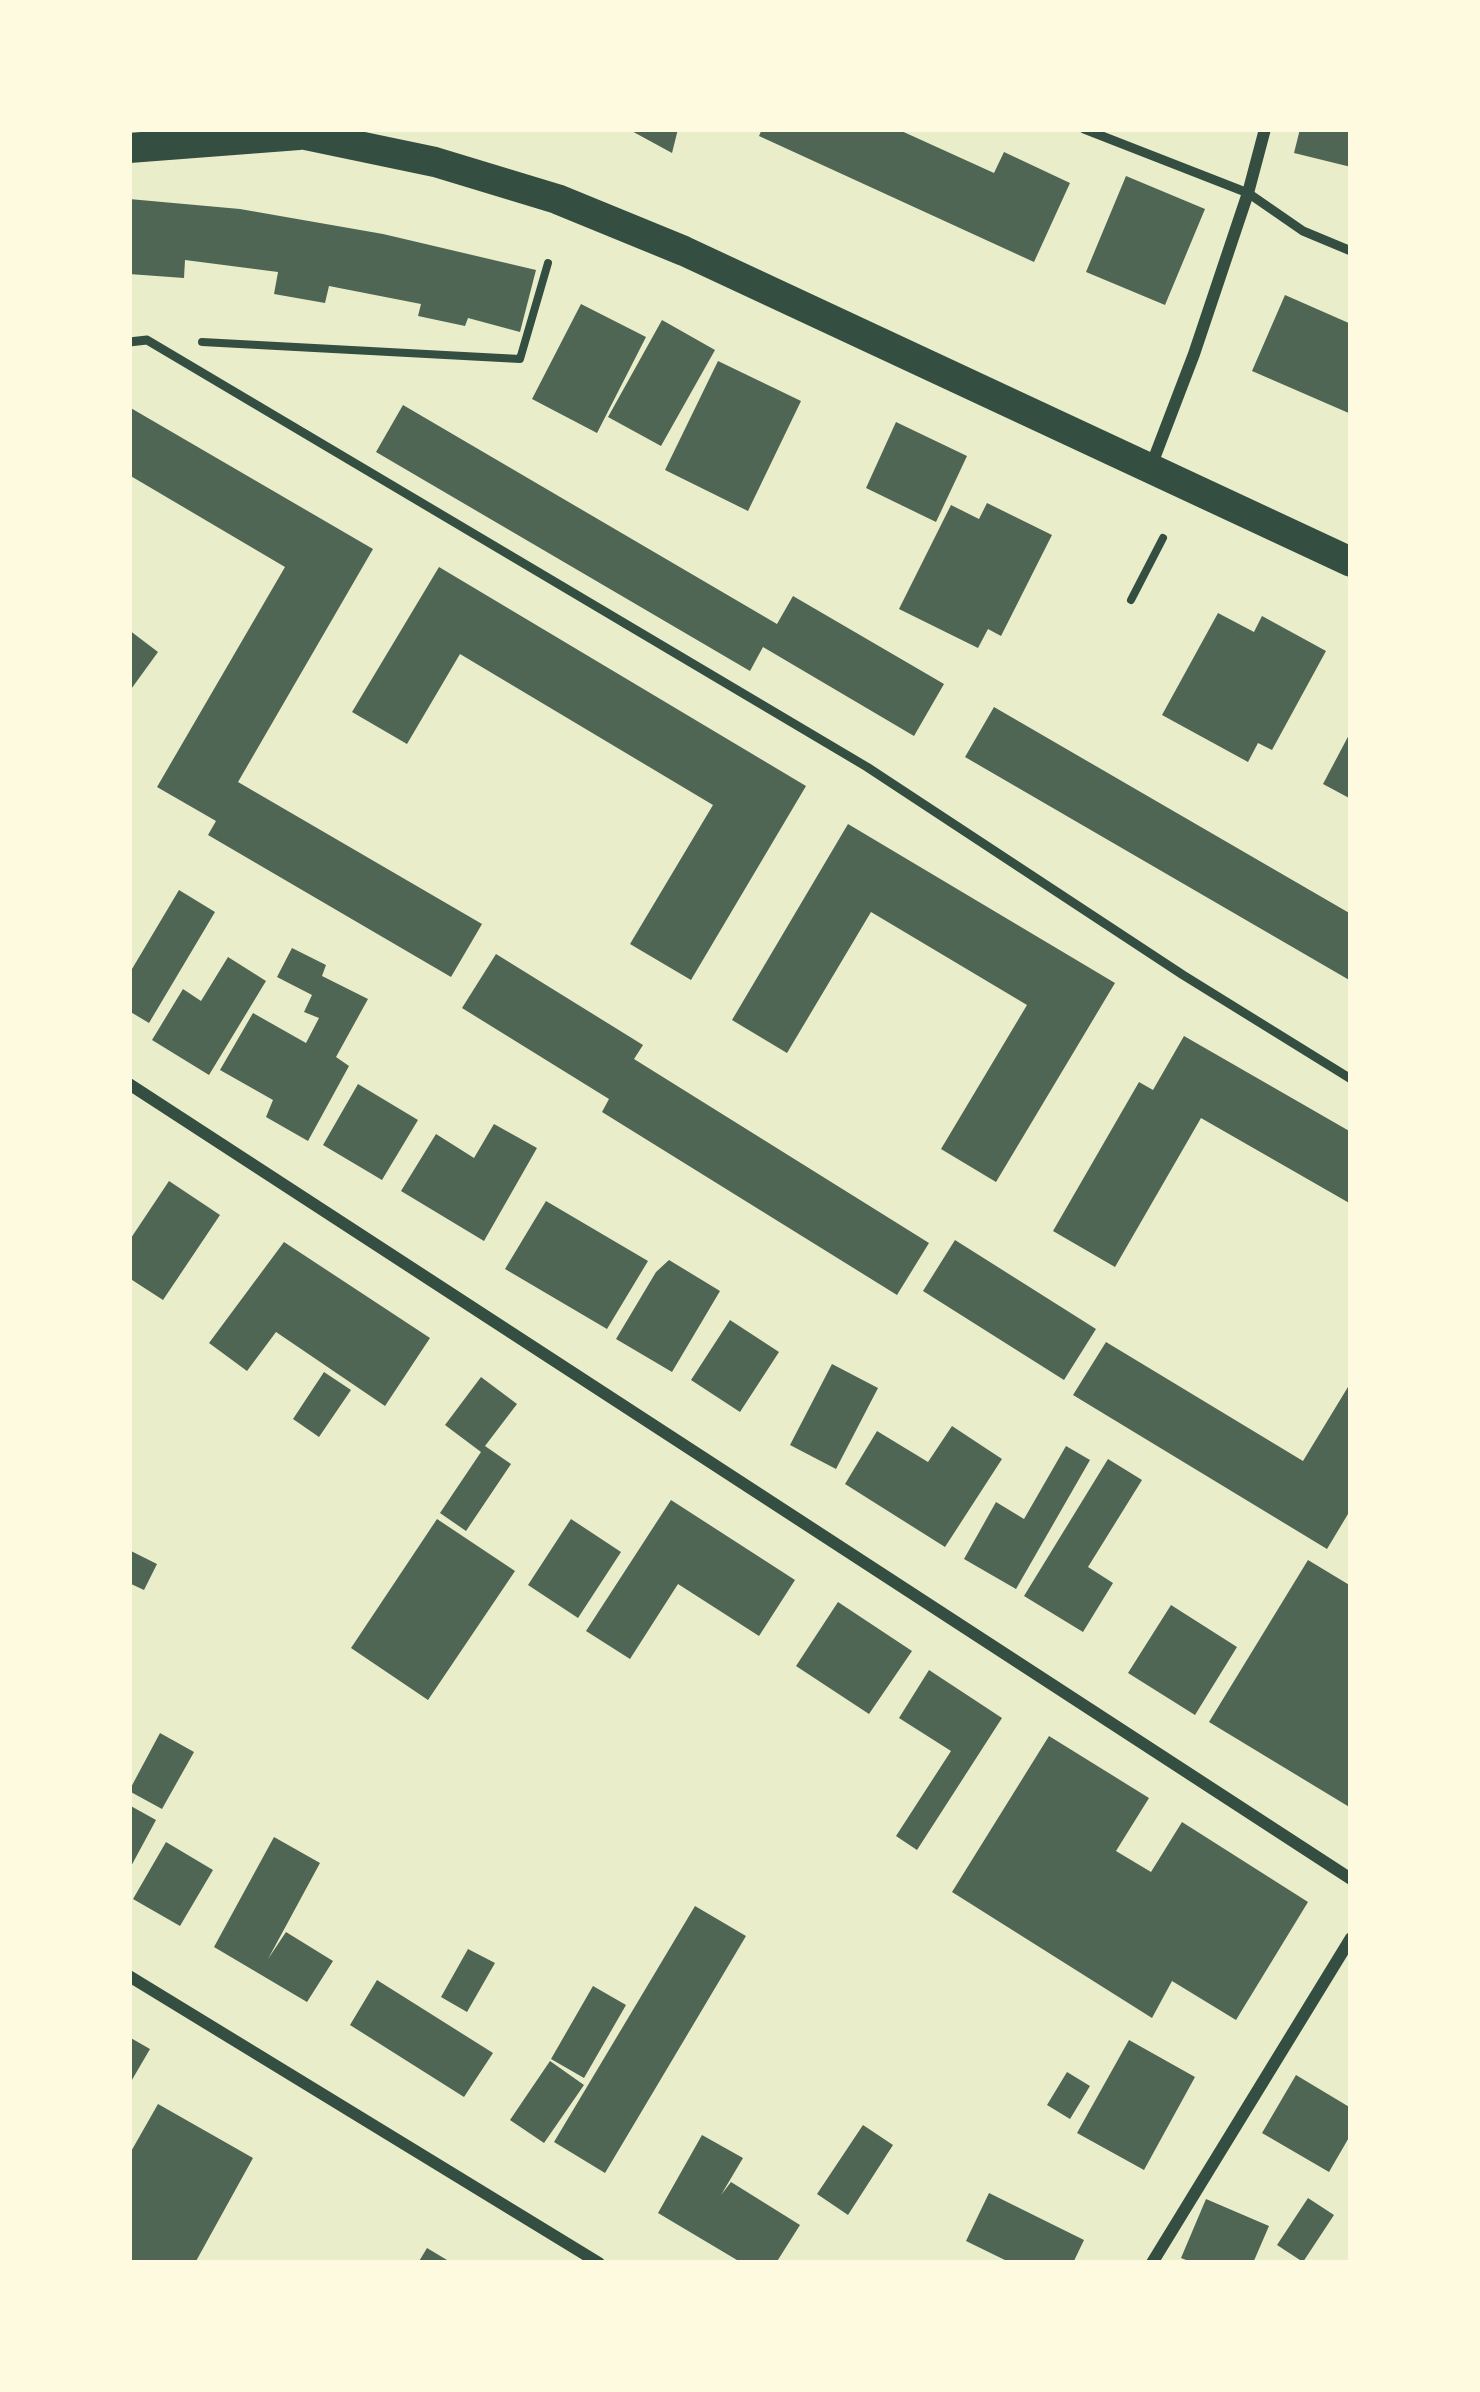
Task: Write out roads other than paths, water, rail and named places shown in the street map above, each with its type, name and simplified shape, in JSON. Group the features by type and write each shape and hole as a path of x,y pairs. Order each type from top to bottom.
{"main road":[{"path":"129,148 288,132 435,162 557,199 683,250 1351,562"}],"street":[{"path":"1150,470 1248,193 1265,129"},
{"path":"129,1084 1351,1879"},
{"path":"1152,2263 1351,1938"},
{"path":"129,1976 599,2263"}],"lane":[{"path":"1084,129 1248,193 1303,231 1351,250"},
{"path":"129,342 147,340 867,767 1183,975 1351,1079"}]}
